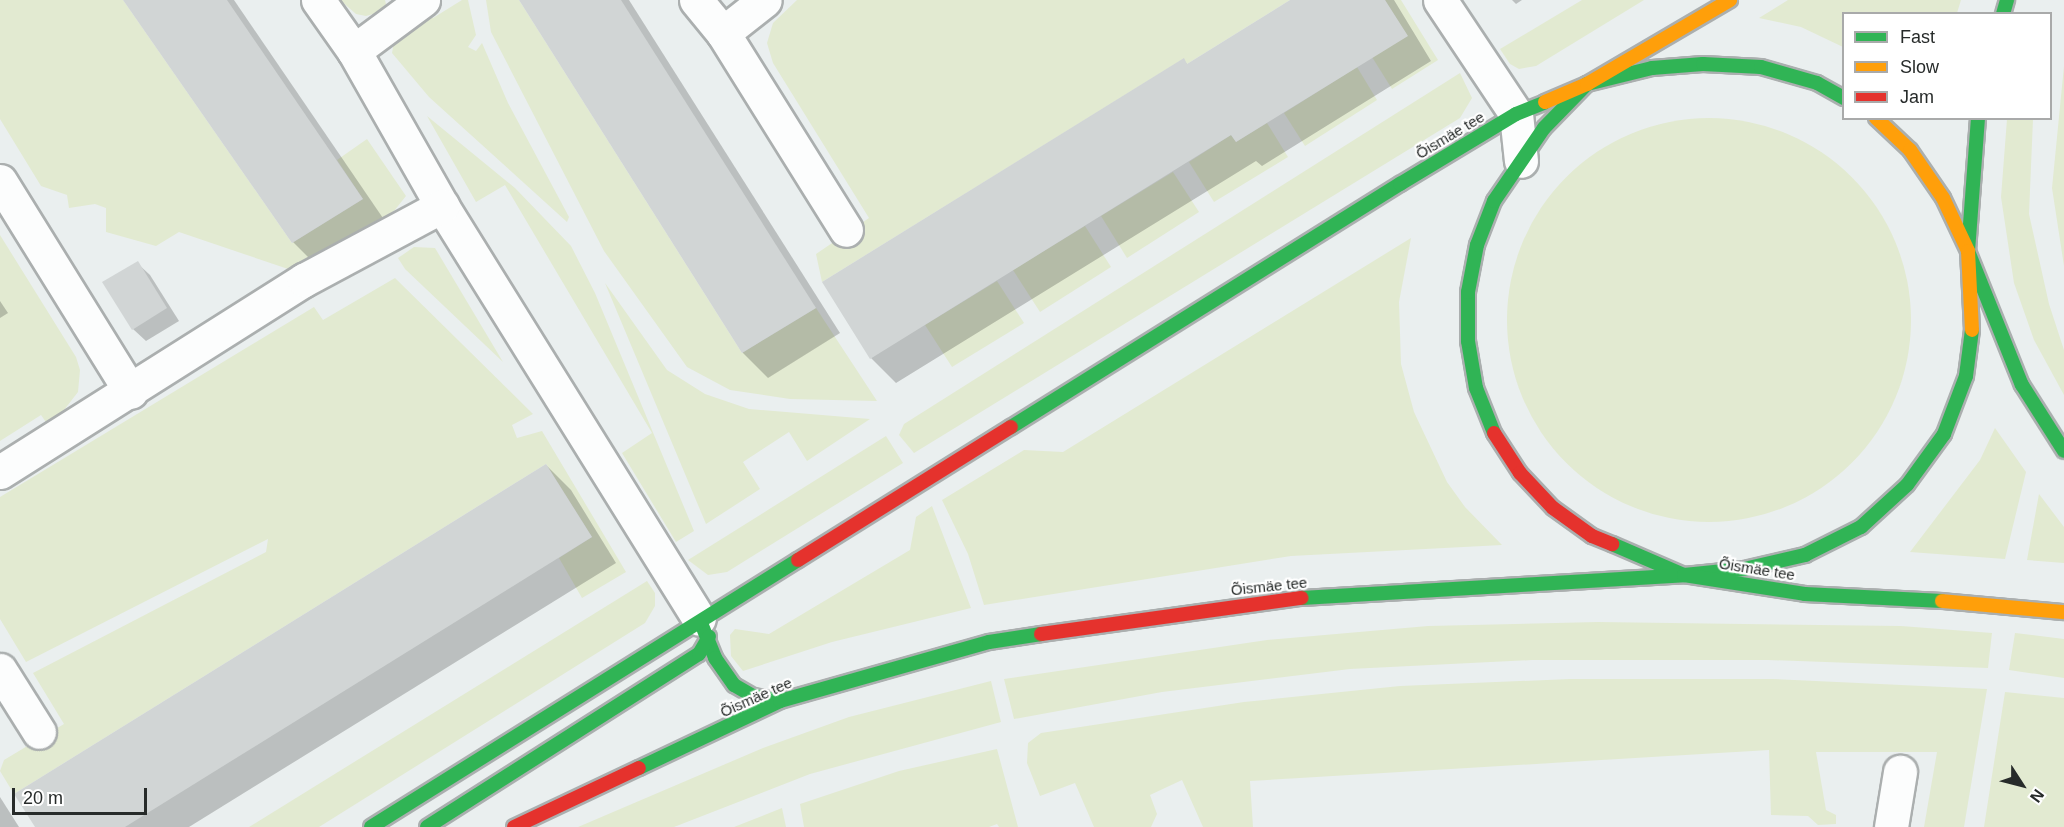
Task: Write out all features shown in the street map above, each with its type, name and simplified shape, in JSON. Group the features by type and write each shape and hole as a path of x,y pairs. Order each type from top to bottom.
{"main road":[{"name":"Õismäe tee","path":"371,827 704,628 1516,114 1587,84 1730,0"},
{"path":"1842,97 1817,83 1761,67 1703,64 1652,68 1587,84 1544,128 1494,201 1477,245 1468,292 1468,341 1481,399 1494,432 1520,473 1553,508 1592,536 1684,575 1744,568 1805,555 1861,527 1907,485 1944,434 1966,376 1974,318 1968,251 1978,120"},
{"path":"1878,120 1910,150 1943,198 1968,251 2022,385 2064,451"},
{"name":"Õismäe tee","path":"514,827 780,701 989,642 1276,600 1684,575 1805,594 2009,605 2064,612"},
{"path":"704,628 715,658 734,685 753,696 780,701"},
{"path":"427,827 699,654 704,628"}],"street":[{"path":"318,0 354,51 442,206 704,628"},
{"path":"354,51 422,0"},
{"path":"696,0 723,33 846,230"},
{"path":"723,33 765,0"},
{"path":"1440,0 1516,114 1521,160"},
{"path":"0,181 131,392"},
{"path":"0,472 131,392 304,280 442,206"},
{"path":"0,670 39,732"},
{"path":"1891,827 1900,772"}],"green space":[{"path":"0,0 123,0 292,243 363,199 337,160 367,139 406,196 394,211 294,271 179,232 156,246 106,232 106,208 95,204 69,208 67,195 41,186 0,119"},
{"path":"340,0 385,0 386,4 377,13 366,16 356,14"},
{"path":"462,0 468,0 476,35 468,47 476,51 482,43 508,103 569,217 567,222 429,97 392,53 396,31 420,13 433,18"},
{"path":"486,0 519,0 742,353 816,308 877,401 790,399 730,390 687,367 604,251 491,32"},
{"path":"797,0 1290,0 1187,64 1183,59 822,282 816,254 869,218 773,63 767,43 773,23"},
{"path":"1385,0 1401,0 1438,60 1392,89 1372,57 1407,36"},
{"path":"1582,0 1644,0 1536,66 1519,69 1510,64 1500,49"},
{"path":"1788,0 1961,0 1957,12 1842,12 1842,47 1801,27 1759,18"},
{"path":"2064,66 2064,266 2052,188"},
{"path":"1357,67 1377,100 1305,146 1284,113"},
{"path":"1460,73 1472,98 1460,118 914,453 899,435 904,424"},
{"path":"427,116 515,188 571,246 595,293 694,531 676,542 622,453 652,433 505,185 476,202"},
{"path":"1709,118 1748,122 1786,133 1821,152 1852,177 1877,208 1896,243 1907,281 1911,320 1907,359 1896,397 1877,432 1852,463 1821,488 1786,507 1748,518 1709,522 1670,518 1632,507 1597,488 1566,463 1541,432 1522,397 1511,359 1507,320 1511,281 1522,243 1541,208 1566,177 1597,152 1632,133 1670,122"},
{"path":"2007,120 2033,120 2029,214 2049,304 2064,350 2064,395 2034,340 2014,283 2001,197"},
{"path":"1267,123 1288,157 1214,202 1189,162 1231,135 1236,142"},
{"path":"1173,172 1199,212 1127,258 1101,216"},
{"path":"1085,226 1111,267 1040,312 1013,270"},
{"path":"0,235 76,357 80,370 78,392 50,428 41,415 0,441"},
{"path":"1411,238 1399,302 1401,364 1414,412 1447,482 1465,507 1502,545 1291,556 984,605 968,554 942,500 1024,450 1063,452"},
{"path":"414,247 435,248 503,362 405,269 398,258"},
{"path":"395,278 533,414 512,425 517,438 542,431 626,572 582,598 559,558 592,537 546,464 14,794 0,771 4,760 64,724 33,673 266,552 268,539 26,662 0,619 0,497 314,307 323,320"},
{"path":"997,281 1024,323 952,367 925,325"},
{"path":"605,283 667,370 705,394 749,409 870,419 807,461 789,432 743,462 760,489 706,524"},
{"path":"1995,428 2026,472 2005,559 1910,552 1980,460"},
{"path":"886,436 903,463 727,572 708,575 688,560"},
{"path":"2039,494 2064,527 2064,563 2027,560"},
{"path":"932,506 971,608 832,642 743,671 731,656 730,635 735,629 769,634 910,550 916,517"},
{"path":"647,581 655,593 655,606 645,623 319,827 249,827"},
{"path":"1598,622 1901,626 1992,633 1988,668 1768,660 1532,660 1350,669 1162,692 1014,719 1004,679 1267,640 1428,626"},
{"path":"2015,633 2064,639 2064,678 2009,670"},
{"path":"1570,679 1773,679 1987,689 1964,827 1924,827 1937,752 1816,752 1826,810 1836,815 1836,824 1818,825 1808,816 1771,815 1769,750 1250,781 1253,827 1203,827 1182,780 1150,795 1157,814 1151,827 1094,827 1075,783 1040,796 1027,763 1028,743 1041,733 1244,702 1400,686"},
{"path":"991,681 1001,722 810,774 674,827 578,827 763,748 849,717"},
{"path":"2005,692 2064,698 2064,827 1984,827"},
{"path":"997,749 1018,827 999,827 997,824 989,827 804,827 800,804 899,771"},
{"path":"782,808 786,827 734,827"}],"building":[{"path":"123,0 227,0 363,199 292,243"},
{"path":"519,0 621,0 816,308 742,353"},
{"path":"1290,0 1385,0 1408,36 1236,142 1231,135 870,359 822,282 1184,58 1187,64"},
{"path":"138,261 167,308 132,330 102,282"},
{"path":"546,464 592,537 125,827 35,827 14,794"}],"traffic: fast":[{"path":"2004,12 2007,0"},
{"path":"1494,433 1476,388 1468,341 1468,292 1477,245 1494,201 1544,128 1587,84 1652,68 1703,64 1761,67 1817,83 1842,97"},
{"path":"1011,427 1400,184 1516,114 1545,102"},
{"path":"1978,120 1968,251 2022,385 2064,451"},
{"path":"1612,544 1684,575 1744,569 1805,555 1861,527 1907,485 1944,434 1966,376 1972,330"},
{"path":"371,827 798,560"},
{"path":"1302,598 1684,575 1805,594 1942,601"},
{"path":"701,623 715,658 734,685 753,696 780,701"},
{"path":"639,768 780,701 989,642 1041,634"},
{"path":"427,827 699,654 709,637"}],"traffic: slow":[{"path":"1545,102 1587,84 1730,0"},
{"path":"1878,120 1910,150 1943,198 1968,251 1972,330"},
{"path":"1942,601 2064,612"}],"traffic: jam":[{"path":"798,560 1011,427"},
{"path":"1494,433 1520,473 1553,508 1592,536 1612,544"},
{"path":"1041,634 1302,598"},
{"path":"514,827 639,768"}]}
